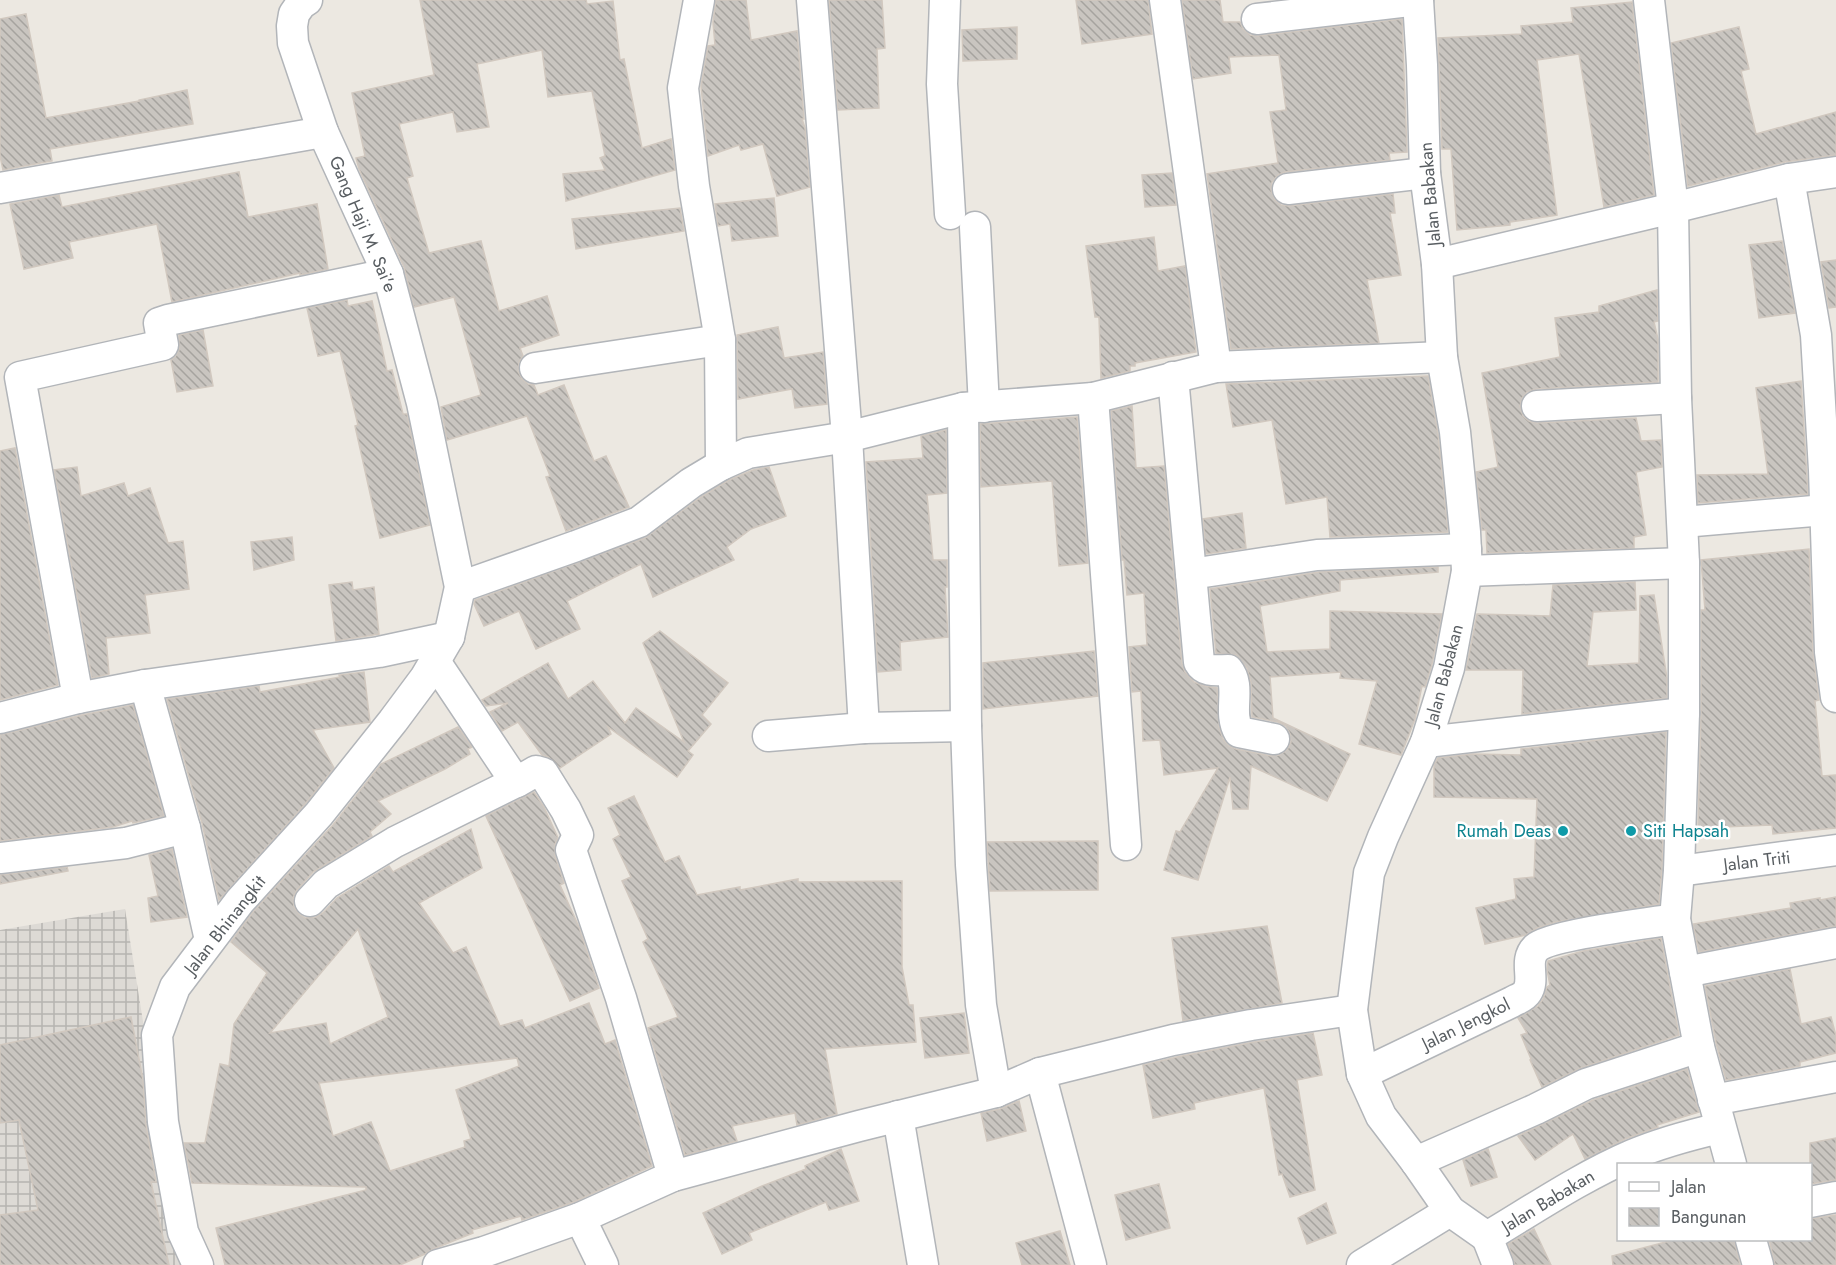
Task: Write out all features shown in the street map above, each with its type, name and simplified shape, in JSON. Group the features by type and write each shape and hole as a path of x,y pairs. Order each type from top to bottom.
{"street":[{"name":"Gang Haji M. Sai'e","path":"307,0 294,14 293,43 323,132 388,274 422,403 460,587 442,648"},
{"path":"699,0 683,88 694,186 720,340 722,465"},
{"path":"812,0 847,437 864,728"},
{"path":"945,0 942,84 962,221 974,408 966,726 971,865 981,1005 996,1092"},
{"path":"1165,0 1216,367"},
{"path":"1257,19 1418,0"},
{"name":"Jalan Babakan","path":"1418,0 1425,173 1437,264 1442,357 1455,432 1466,560 1449,668 1426,742 1369,873 1352,1010 1362,1074 1381,1116 1450,1211 1487,1237 1567,1189 1632,1155 1680,1137 1717,1114 1836,1077"},
{"path":"1649,0 1673,208 1676,398 1683,522 1684,713 1679,872 1675,919 1699,1047 1731,1163"},
{"path":"0,188 323,132"},
{"path":"1437,264 1789,179 1836,171"},
{"path":"1288,189 1425,173"},
{"path":"1789,179 1826,333 1830,469 1825,510 1831,549 1836,697"},
{"path":"78,698 20,377 163,345 159,323 168,320 388,274"},
{"path":"535,368 720,340"},
{"path":"460,587 639,522 691,483 748,453 847,437 974,408 1093,398 1216,367 1442,357"},
{"path":"1173,377 1198,662 1206,669 1228,670 1234,678 1234,723 1239,732 1274,738"},
{"path":"1093,398 1126,845"},
{"path":"1537,405 1676,398"},
{"path":"1683,522 1825,510"},
{"path":"1191,574 1317,555 1684,563"},
{"path":"0,718 78,698 145,685 379,652 442,648 516,782"},
{"name":"Jalan Bhinangkit","path":"198,1265 183,1232 163,1122 157,1035 175,987 240,901 319,814 400,712 425,678 442,648"},
{"path":"145,685 185,828 210,940"},
{"path":"1426,742 1684,713"},
{"path":"768,736 864,728 966,726"},
{"path":"310,901 326,884 395,842 536,771 543,773 566,810 578,835 572,850 621,998 672,1176"},
{"path":"0,858 126,843 185,828"},
{"name":"Jalan Triti","path":"1679,872 1836,850"},
{"name":"Jalan Jengkol","path":"1362,1074 1526,994 1531,984 1529,958 1536,948 1555,939 1675,919"},
{"path":"1685,972 1836,943"},
{"path":"438,1265 487,1258 672,1176 996,1092 1040,1073 1173,1040 1251,1025 1352,1010"},
{"path":"1416,1162 1536,1109 1586,1084 1699,1047"},
{"path":"1040,1073 1090,1265"},
{"path":"898,1116 923,1265"},
{"path":"1812,1202 1836,1197"},
{"path":"1362,1265 1450,1211"},
{"path":"580,1218 603,1265"},
{"path":"1487,1237 1498,1265"},
{"path":"1752,1241 1758,1265"}],"shaded area":[{"path":"125,909 182,1265 0,1265 0,930"}],"building":[{"path":"420,0 586,0 587,4 613,1 620,60 624,59 642,148 671,139 675,170 566,201 563,174 605,170 600,158 605,156 592,91 548,97 542,50 477,64 489,127 457,132 453,112 399,124 413,176 407,178 429,253 481,241 499,311 547,296 559,335 520,348 523,356 519,362 518,371 522,379 534,385 538,395 564,385 594,461 606,456 629,507 566,531 546,477 550,476 527,416 447,440 441,407 481,395 454,297 414,307 404,267 359,169 356,158 365,156 352,93 434,75"},
{"path":"716,0 746,0 751,40 797,31 804,119 802,119 805,128 810,187 777,196 763,144 741,150 739,145 708,156 701,86 708,46 715,45 713,22"},
{"path":"829,0 882,0 885,48 877,49 879,108 838,110"},
{"path":"1076,0 1148,0 1152,34 1082,44"},
{"path":"1182,0 1220,0 1223,22 1240,22 1243,29 1250,35 1258,36 1402,19 1407,152 1389,153 1390,160 1285,172 1278,175 1272,182 1271,190 1275,200 1281,205 1289,206 1393,194 1395,213 1390,213 1401,275 1367,280 1379,343 1231,349 1207,174 1278,163 1270,112 1286,110 1279,55 1229,57 1231,73 1193,79"},
{"path":"1632,2 1654,195 1604,207 1579,54 1537,60 1557,215 1510,222 1510,225 1457,230 1451,149 1442,149 1438,38 1522,34 1521,26 1573,22 1571,8"},
{"path":"26,14 46,118 187,90 193,124 50,149 52,161 3,170 0,156 0,19"},
{"path":"1017,27 1017,59 963,61 962,30"},
{"path":"1739,27 1749,69 1741,71 1756,134 1836,112 1836,155 1785,162 1688,186 1671,43"},
{"path":"239,172 248,217 317,204 328,269 300,275 300,273 172,302 157,224 69,242 73,258 24,269 10,204 59,195 62,207"},
{"path":"1172,173 1176,205 1145,207 1142,175"},
{"path":"774,198 778,236 732,241 730,224 718,226 715,204"},
{"path":"680,208 684,231 576,249 572,219"},
{"path":"1154,237 1158,271 1185,266 1196,352 1135,363 1135,366 1130,366 1130,371 1101,378 1099,317 1095,317 1086,246"},
{"path":"1782,241 1795,313 1759,318 1749,245"},
{"path":"1836,260 1836,307 1829,308 1821,262"},
{"path":"1657,290 1658,321 1654,322 1658,339 1658,382 1536,389 1527,392 1520,406 1523,416 1537,423 1636,418 1641,441 1661,440 1662,467 1636,472 1646,535 1634,537 1634,548 1487,553 1486,530 1482,530 1476,472 1498,467 1482,373 1560,357 1555,318 1599,312 1599,306"},
{"path":"347,300 348,306 372,301 387,371 392,370 403,414 407,414 430,525 380,538 355,426 358,425 340,351 318,356 307,308"},
{"path":"778,327 784,358 823,352 827,404 795,408 792,389 738,399 737,335"},
{"path":"203,330 213,386 177,392 171,360 179,350 179,335"},
{"path":"1428,376 1438,434 1448,532 1330,537 1327,497 1286,504 1272,420 1233,427 1226,384"},
{"path":"1801,381 1808,494 1698,503 1697,475 1768,474 1756,388"},
{"path":"1132,406 1136,468 1164,466 1182,664 1185,672 1194,682 1217,688 1219,727 1223,739 1229,746 1271,756 1279,755 1287,750 1291,742 1286,726 1278,722 1252,717 1251,683 1247,668 1236,655 1216,653 1210,589 1319,572 1438,567 1438,572 1340,580 1340,591 1260,606 1267,652 1330,649 1330,611 1442,614 1432,664 1425,687 1422,686 1415,719 1401,755 1359,744 1377,681 1340,678 1341,672 1270,677 1273,718 1350,754 1327,801 1251,766 1248,809 1233,809 1230,777 1198,880 1164,870 1176,831 1180,832 1218,768 1164,775 1160,740 1143,741 1141,691 1132,692 1129,647 1147,645 1144,593 1127,595 1124,560 1122,560 1111,411"},
{"path":"1077,417 1088,563 1059,566 1052,481 981,487 980,424"},
{"path":"946,430 947,493 927,495 933,560 947,560 947,587 945,587 948,637 900,642 901,670 878,672 866,462 923,458 921,436"},
{"path":"15,448 58,685 0,700 0,451"},
{"path":"77,467 81,496 124,483 128,496 150,488 168,543 183,541 189,589 145,595 150,633 106,638 109,674 92,678 54,470"},
{"path":"769,467 786,516 751,529 727,547 734,560 653,597 641,564 567,601 580,629 536,649 519,611 484,626 474,604 475,600 645,538 701,497 729,480 753,470"},
{"path":"1242,513 1246,548 1206,554 1203,519"},
{"path":"292,537 294,560 254,570 251,542"},
{"path":"1809,549 1813,653 1819,700 1815,701 1822,776 1836,775 1836,828 1773,834 1772,825 1698,828 1701,610 1705,610 1701,560"},
{"path":"352,582 353,590 374,587 379,634 336,641 329,585"},
{"path":"1635,582 1636,610 1593,612 1587,666 1639,663 1640,596 1654,595 1667,678 1667,698 1522,714 1523,670 1466,670 1477,614 1550,616 1553,585"},
{"path":"660,631 728,683 702,715 711,724 688,751 693,755 677,777 608,727 611,734 560,768 548,757 542,755 518,722 502,731 490,712 508,703 486,706 482,700 548,663 568,699 593,681 625,723 636,708 684,742 643,643"},
{"path":"1094,651 1098,696 983,709 983,663"},
{"path":"364,672 370,722 313,730 334,768 306,803 219,900 202,823 167,699 259,686 260,692"},
{"path":"133,705 164,816 133,823 132,821 113,827 0,841 0,735"},
{"path":"458,727 472,747 468,749 470,754 445,769 378,801 391,814 370,832 372,836 313,872 297,890 293,898 294,907 305,918 316,917 337,898 389,866 393,872 471,829 482,868 419,903 453,953 466,947 500,1026 522,1020 525,1028 589,1003 605,1044 615,1040 652,1166 574,1202 522,1220 521,1216 472,1230 473,1233 400,1265 225,1265 216,1228 366,1190 366,1187 192,1183 184,1143 205,1143 220,1064 229,1066 234,1024 267,973 231,942 253,912 333,825 381,764","holes":["358,929 388,1017 330,1044 326,1023 270,1033","517,1058 519,1066 456,1090 471,1139 464,1141 465,1147 390,1171 371,1122 333,1136 319,1083"]},
{"path":"1666,732 1659,904 1556,922 1537,928 1526,935 1485,944 1476,908 1516,899 1514,879 1534,877 1537,799 1434,797 1434,765 1438,758 1473,754 1521,755 1521,749"},
{"path":"534,792 544,807 558,838 555,844 555,856 564,883 560,885 579,927 599,988 570,1001 486,816"},
{"path":"634,796 665,862 679,856 697,895 798,879 798,882 902,881 902,967 909,1005 913,1005 916,1042 825,1049 837,1114 797,1125 795,1113 732,1126 737,1141 685,1155 648,1028 678,1017 643,942 648,939 622,881 631,877 613,839 620,835 608,808"},
{"path":"1098,841 1098,890 990,891 987,842"},
{"path":"172,849 187,917 151,922 148,898 158,896 149,855"},
{"path":"67,867 68,871 0,884 0,875"},
{"path":"1836,897 1836,926 1699,952 1693,924 1791,908 1790,903"},
{"path":"1267,926 1282,1003 1183,1021 1172,938"},
{"path":"1661,938 1679,1035 1581,1068 1542,1087 1521,1035 1527,1033 1518,1018 1538,1006 1543,999 1550,985 1548,961 1583,951"},
{"path":"1790,969 1801,1024 1831,1017 1836,1036 1836,1053 1800,1062 1800,1066 1726,1080 1705,986"},
{"path":"964,1013 969,1053 925,1058 920,1018"},
{"path":"131,1017 143,1080 146,1125 156,1182 151,1182 169,1265 0,1265 0,1215 38,1210 19,1120 0,1123 0,1045"},
{"path":"1313,1033 1322,1075 1297,1080 1315,1190 1290,1197 1282,1174 1279,1175 1264,1088 1194,1103 1195,1109 1153,1118 1143,1065 1254,1042"},
{"path":"1687,1069 1699,1112 1657,1125 1658,1127 1625,1139 1585,1159 1573,1134 1535,1160 1518,1136 1593,1100"},
{"path":"1019,1101 1026,1131 987,1141 981,1113 1000,1109"},
{"path":"1836,1138 1836,1180 1812,1184 1810,1143"},
{"path":"841,1149 859,1201 829,1210 826,1202 749,1233 752,1240 722,1254 703,1213 806,1169 805,1166"},
{"path":"1488,1149 1497,1177 1471,1186 1463,1160"},
{"path":"1159,1184 1170,1228 1126,1240 1115,1195"},
{"path":"1326,1203 1336,1233 1307,1244 1298,1218"},
{"path":"1836,1215 1836,1265 1775,1265 1769,1241 1812,1241 1812,1219"},
{"path":"1534,1229 1551,1265 1515,1265 1508,1244"},
{"path":"1060,1231 1070,1265 1022,1265 1016,1243"},
{"path":"1669,1241 1734,1241 1740,1265 1613,1265 1612,1256"}],"place":[{"name":"Rumah Deas","path":"1563,831"},
{"name":"Siti Hapsah","path":"1631,831"}]}
